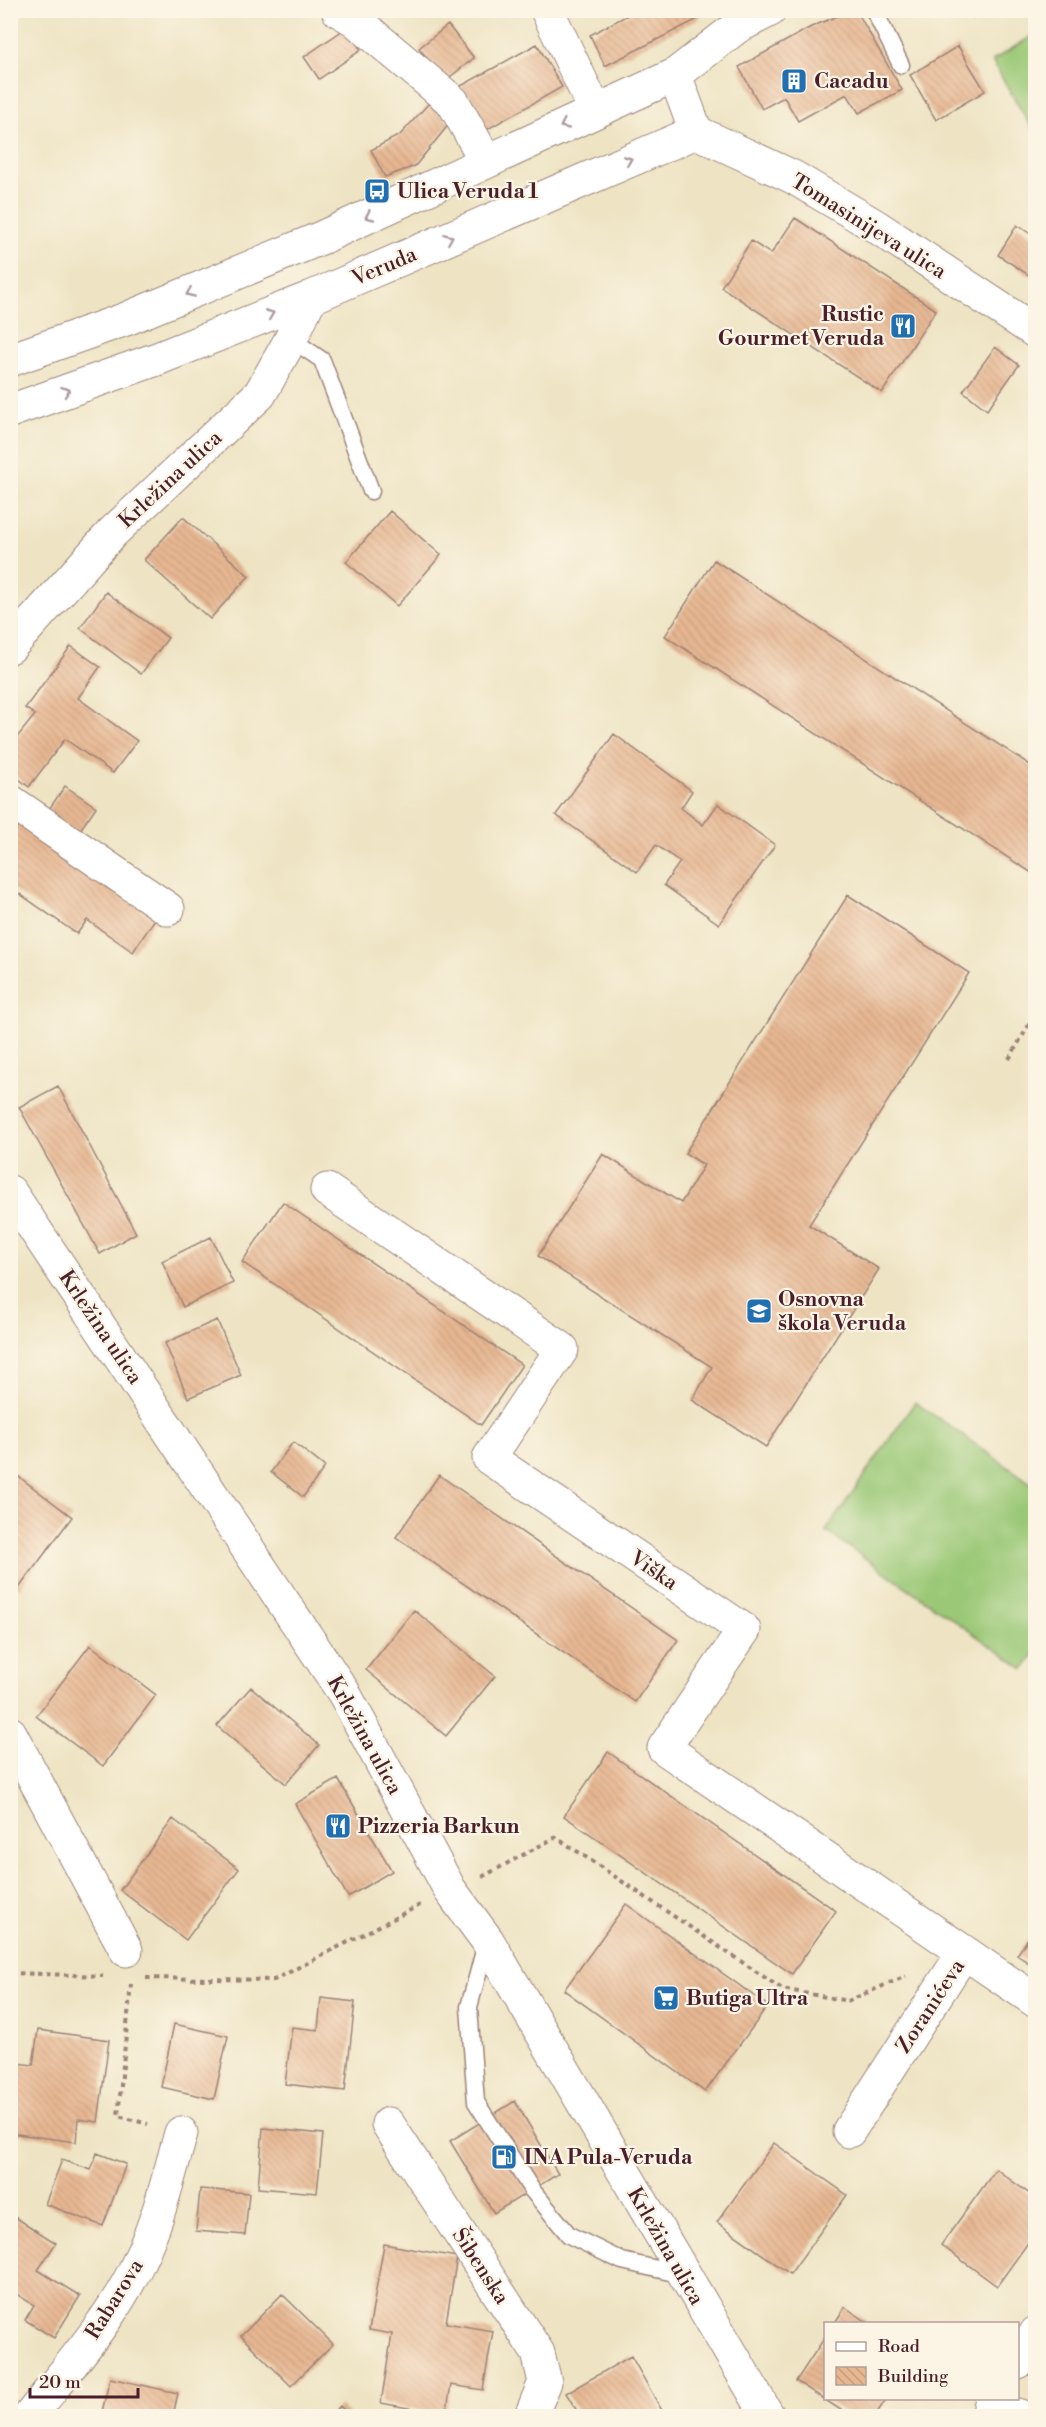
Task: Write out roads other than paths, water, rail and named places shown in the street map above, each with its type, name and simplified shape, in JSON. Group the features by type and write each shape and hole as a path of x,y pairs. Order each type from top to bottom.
{"street":[{"path":"338,10 355,20 453,102 486,161"},
{"path":"547,10 595,110"},
{"path":"10,360 126,320 288,252 675,75 732,19 770,10"},
{"path":"675,75 696,132"},
{"name":"Veruda","path":"10,411 157,359 310,298 696,132"},
{"name":"Tomasinijeva ulica","path":"696,132 794,177 877,227 1035,332"},
{"name":"Krležina ulica","path":"10,647 112,533 260,394 291,339 310,298"},
{"path":"10,801 168,909"},
{"name":"Viška","path":"327,1190 562,1349 489,1458 744,1630 664,1748 964,1952"},
{"name":"Krležina ulica","path":"10,1192 344,1693 450,1890 487,1940 768,2416"},
{"path":"10,1733 122,1968"},
{"name":"Zoranićeva","path":"849,2131 964,1952 1035,2001"},
{"name":"Šibenska","path":"388,2124 538,2353 545,2382 531,2416"},
{"name":"Rabarova","path":"30,2416 99,2326 138,2264 162,2201 181,2133"},
{"path":"1019,2359 1035,2333"},
{"path":"994,2400 990,2407 1020,2416"}],"lane":[{"path":"874,10 901,65"},
{"path":"291,339 322,360 371,491"},
{"path":"487,1940 469,2007 476,2102 532,2190 569,2235 622,2261 683,2275"}],"place":[{"name":"Cacadu","path":"794,81"},
{"name":"Ulica Veruda 1","path":"377,191"},
{"name":"Rustic Gourmet Veruda","path":"903,326"},
{"name":"Osnovna škola Veruda","path":"759,1311"},
{"name":"Pizzeria Barkun","path":"338,1826"},
{"name":"Butiga Ultra","path":"666,1998"},
{"name":"INA Pula-Veruda","path":"504,2157"}]}
